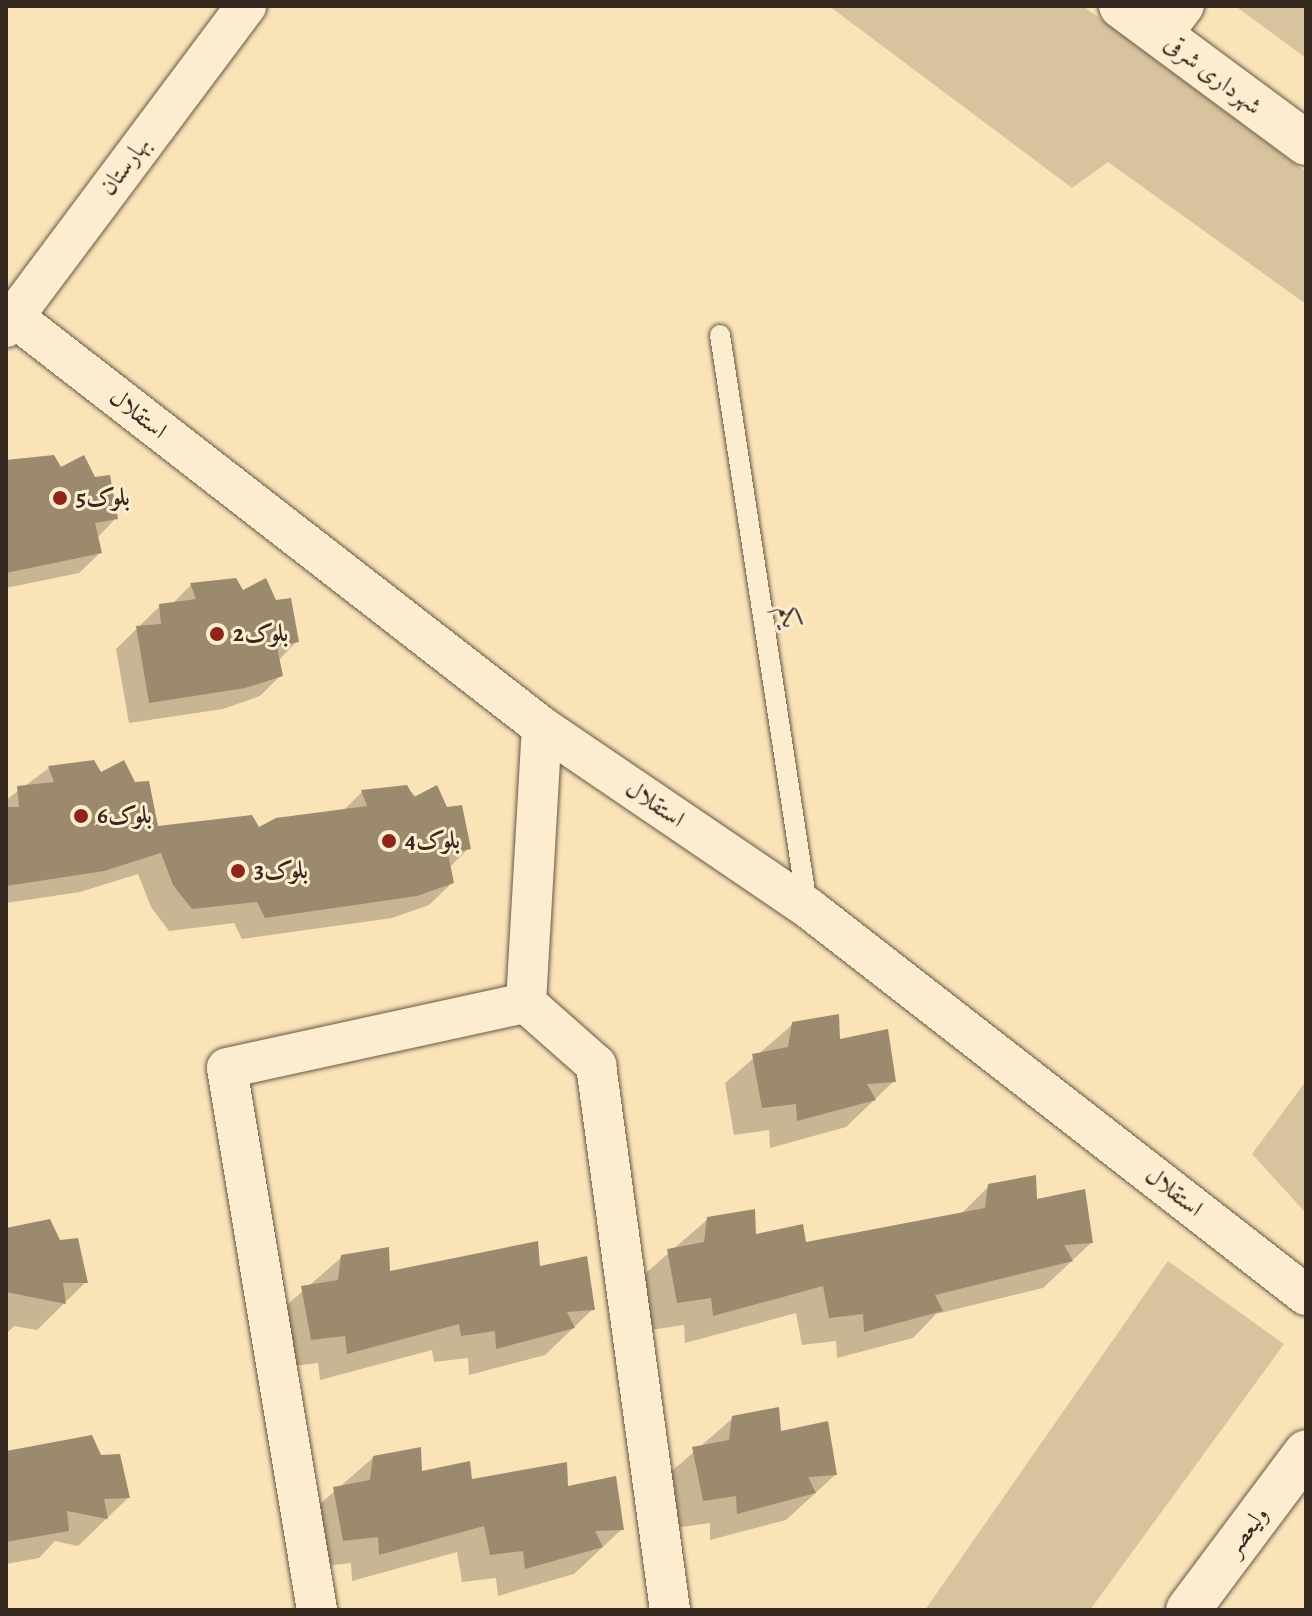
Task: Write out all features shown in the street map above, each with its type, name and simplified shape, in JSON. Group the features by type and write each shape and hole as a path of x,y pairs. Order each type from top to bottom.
{"main road":[{"name":"شهرداری شرقی","path":"1121,6 1173,21 1306,143"},
{"name":"ولیعصر","path":"1188,1610 1306,1452"}],"street":[{"name":"بهارستان","path":"8,318 246,6"},
{"name":"استقلال","path":"8,318 542,727 807,907 1306,1295"},
{"path":"526,1003 542,727"},
{"path":"317,1610 227,1068 526,1003"},
{"path":"526,1003 596,1065 670,1610"}],"lane":[{"name":"یکم","path":"720,335 807,907"}],"shaded area":[{"path":"829,6 1083,6 1306,172 1306,304 1108,162 1072,188"},
{"path":"1306,6 1306,58 1238,8"},
{"path":"1306,1081 1306,1213 1252,1154"},
{"path":"1168,1261 1284,1344 1090,1610 925,1610"}],"building":[{"name":"بلوک5","path":"54,455 61,467 84,455 95,477 110,475 118,519 95,523 102,553 6,573 6,460"},
{"name":"بلوک2","path":"236,578 243,590 266,578 276,600 291,598 299,642 277,647 283,676 245,688 149,703 136,626 161,624 159,604 196,599 190,583"},
{"path":"94,760 101,772 124,760 135,782 149,781 158,826 252,815 259,827 276,818 367,806 361,790 407,785 414,797 437,785 447,807 462,805 471,849 448,854 454,883 417,896 265,918 257,902 192,909 173,885 161,853 104,871 6,886 6,807 19,807 17,786 54,782 48,766"},
{"path":"839,1014 840,1039 888,1029 896,1082 867,1084 876,1100 797,1121 796,1104 762,1108 752,1054 788,1047 792,1022"},
{"path":"1036,1175 1037,1199 1085,1189 1093,1243 1064,1245 1073,1261 935,1295 943,1311 864,1332 863,1314 829,1318 823,1286 713,1316 711,1298 677,1303 667,1249 704,1242 707,1217 755,1209 756,1234 803,1224 806,1242 985,1208 988,1184"},
{"path":"50,1219 60,1240 78,1238 88,1283 63,1283 66,1304 6,1292 6,1228"},
{"path":"538,1241 540,1266 587,1256 595,1310 567,1312 575,1328 496,1349 495,1331 461,1336 459,1324 347,1354 345,1336 311,1340 301,1286 338,1280 341,1255 389,1247 390,1271"},
{"path":"779,1407 781,1431 828,1421 837,1475 808,1477 816,1493 737,1514 736,1496 703,1501 692,1447 729,1440 732,1416"},
{"path":"92,1435 101,1455 120,1454 130,1498 104,1499 108,1519 67,1511 69,1531 6,1542 6,1451"},
{"path":"421,1447 422,1471 470,1461 472,1479 567,1462 568,1486 616,1476 624,1530 595,1531 603,1547 525,1569 523,1551 490,1555 484,1526 379,1555 378,1537 343,1541 333,1487 370,1480 373,1456"}],"place":[{"name":"بلوک5","path":"60,498"},
{"name":"بلوک2","path":"217,634"},
{"name":"بلوک6","path":"81,816"},
{"name":"بلوک4","path":"389,841"},
{"name":"بلوک3","path":"238,871"}]}
